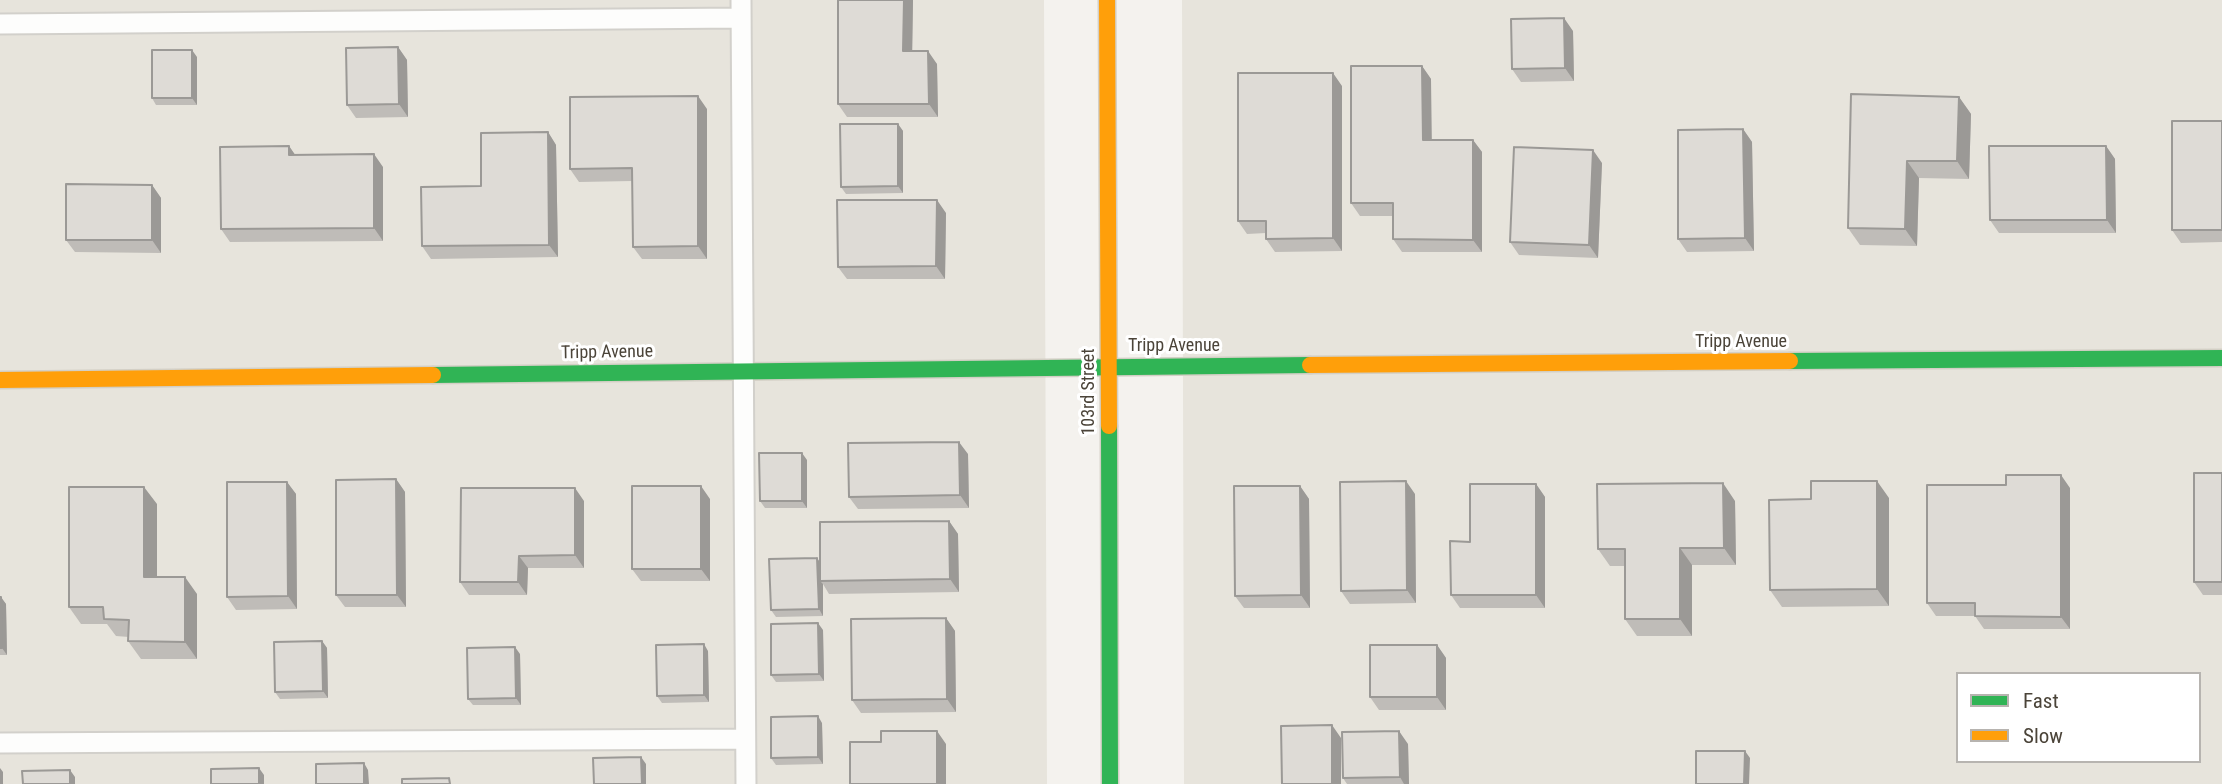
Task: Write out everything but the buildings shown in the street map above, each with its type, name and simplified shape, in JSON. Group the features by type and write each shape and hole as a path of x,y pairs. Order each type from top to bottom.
{"street":[{"name":"103rd Street","path":"1107,0 1110,784"},
{"name":"Tripp Avenue","path":"0,380 1108,366 2222,358"}],"lane":[{"path":"0,24 741,9 746,784"},
{"path":"0,743 745,739"}],"shaded area":[{"path":"0,0 1044,0 1047,784 0,784"},
{"path":"1182,0 2222,0 2222,784 1184,784"}],"traffic: fast":[{"path":"1790,361 2222,358"},
{"path":"433,375 1310,365"},
{"path":"1109,426 1110,784"}],"traffic: slow":[{"path":"1107,0 1109,426"},
{"path":"1310,365 1790,361"},
{"path":"0,380 433,375"}]}
